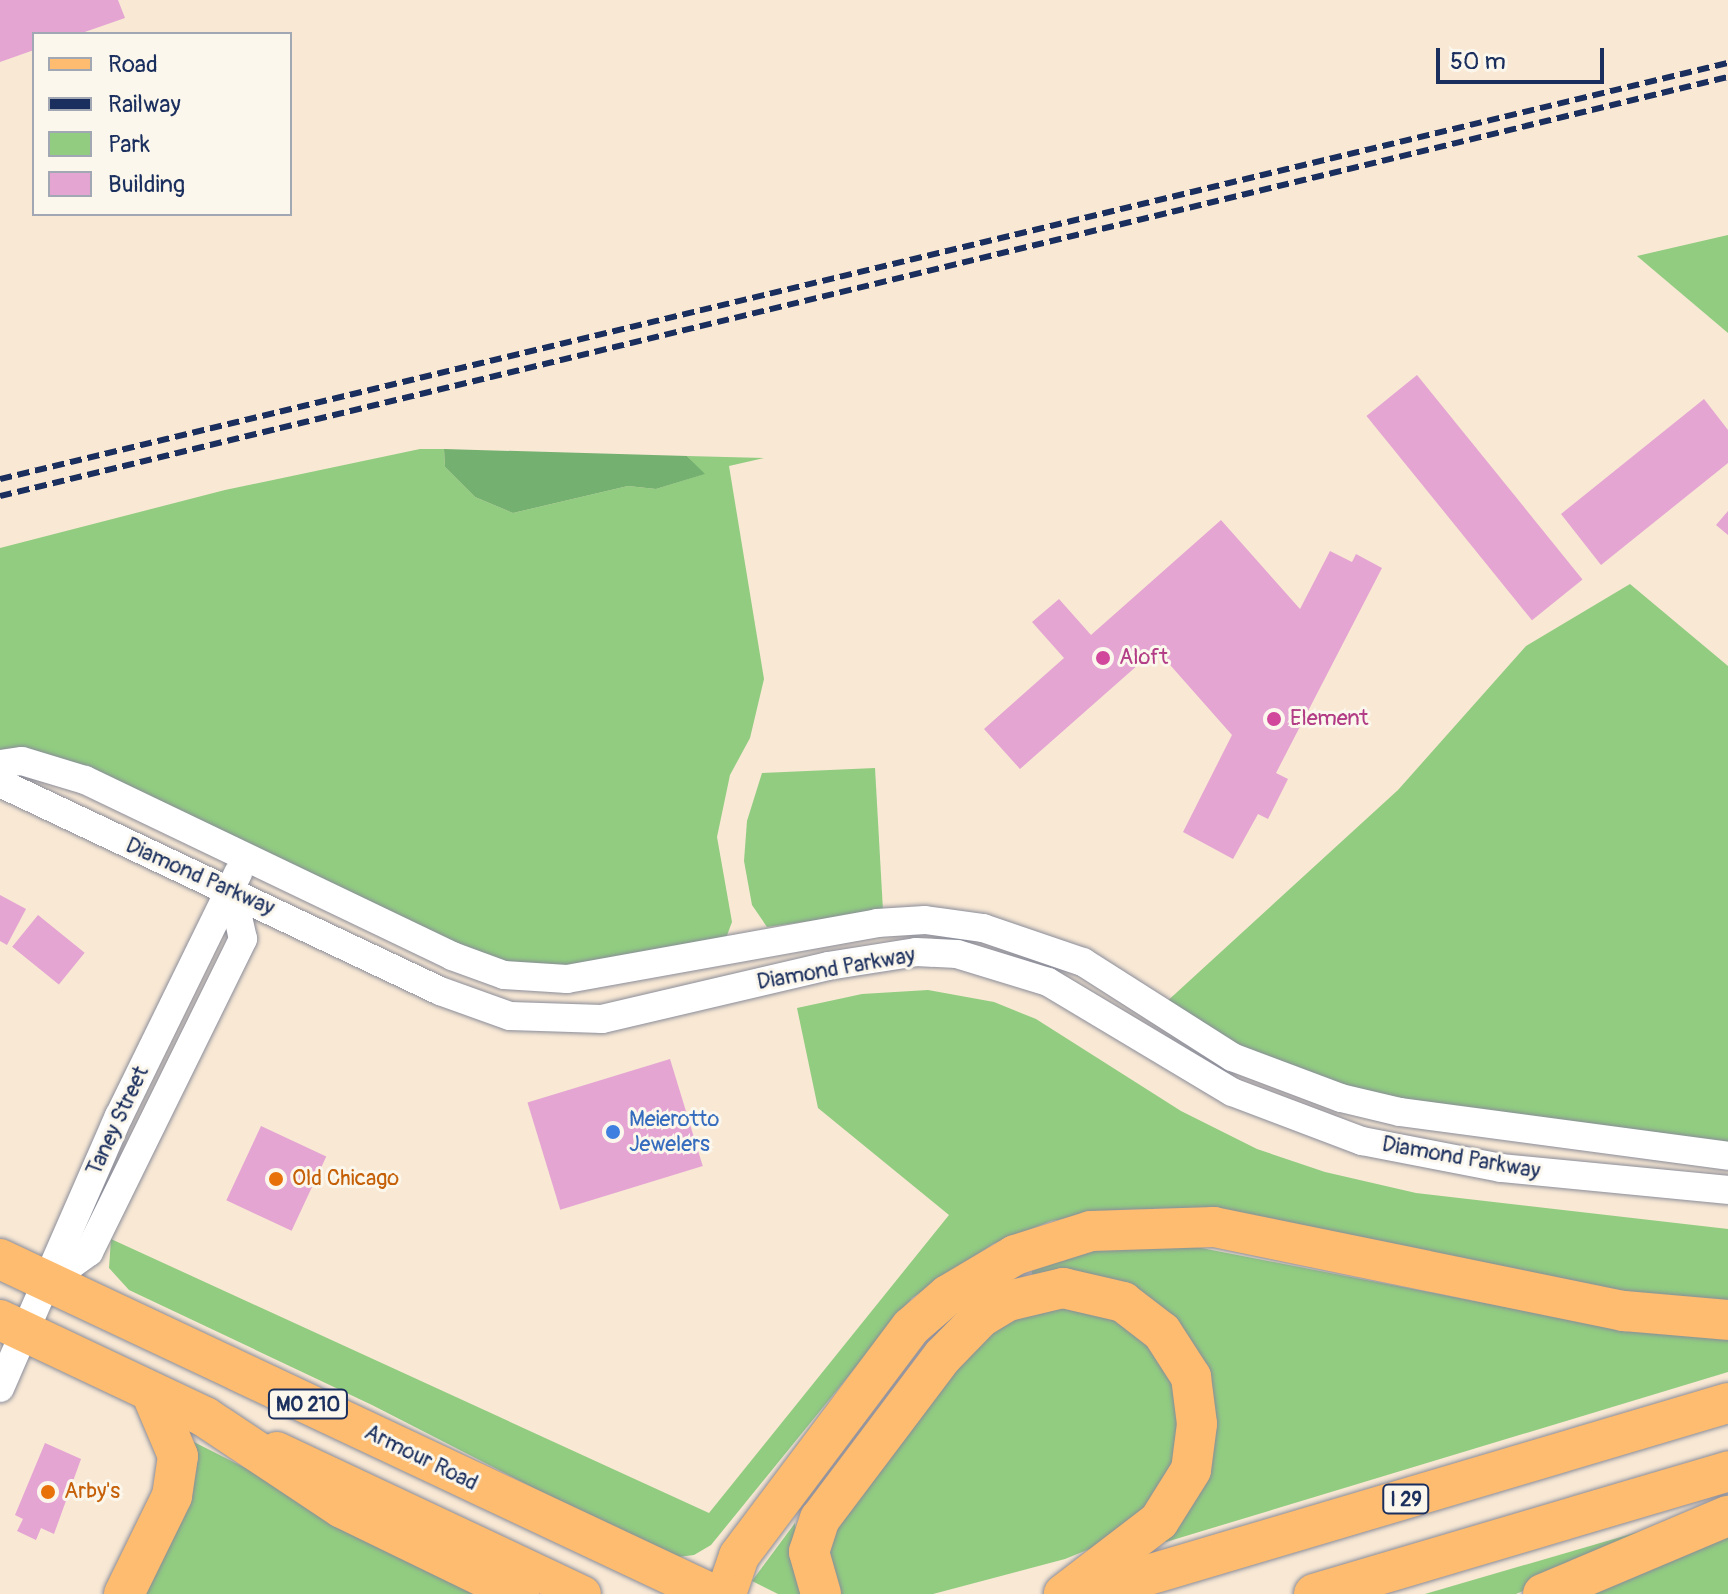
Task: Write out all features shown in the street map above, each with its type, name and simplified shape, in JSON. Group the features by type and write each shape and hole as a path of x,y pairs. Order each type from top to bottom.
{"highway":[{"path":"726,1594 739,1556 911,1327 948,1295 1015,1255 1091,1231 1214,1227 1624,1311 1728,1320"},
{"name":"Armour Road","path":"0,1259 712,1594"},
{"path":"821,1594 809,1552 820,1519 943,1356 981,1317 1008,1301 1063,1288 1123,1302 1162,1332 1191,1377 1197,1424 1191,1470 1159,1521 1064,1594"},
{"name":"MO 210","path":"14,1327 205,1417"},
{"path":"124,1594 172,1496 176,1469 173,1435 151,1392"},
{"name":"I 29","path":"1083,1594 1728,1403"},
{"path":"205,1417 342,1508 519,1594"},
{"path":"1314,1594 1728,1471"},
{"path":"1543,1594 1728,1516"}],"main road":[{"name":"MO 210","path":"205,1417 583,1594"}],"street":[{"name":"Diamond Parkway","path":"0,764 22,761 85,780 452,956 504,975 543,981 877,923 925,920 983,928 1083,962 1222,1051 1341,1098 1400,1112 1728,1156"},
{"name":"Diamond Parkway","path":"0,783 477,1006 541,1021 602,1019 877,957 957,954 1008,966 1059,987 1220,1085 1362,1141 1501,1168 1728,1190"},
{"name":"Taney Street","path":"0,1388 14,1327 50,1281 119,1116 232,891 244,858"}],"green space":[{"path":"1728,235 1728,333 1637,256"},
{"path":"420,449 444,449 445,467 475,497 513,513 628,486 656,489 704,474 687,456 764,458 729,466 764,679 750,738 730,775 717,837 732,922 726,938 530,976 0,750 0,548 225,490"},
{"path":"444,449 687,456 705,474 656,489 628,486 513,513 475,497 445,467"},
{"path":"1630,584 1728,666 1728,1147 1324,1089 1163,1005 1398,790 1526,646"},
{"path":"875,768 883,911 767,927 752,905 744,861 747,821 762,773"},
{"path":"928,990 994,1002 1036,1019 1181,1111 1257,1149 1325,1172 1416,1193 1728,1229 1728,1308 1650,1303 1186,1208 1117,1210 1051,1221 993,1244 912,1298 711,1545 694,1555 670,1558 372,1405 129,1290 109,1268 111,1239 709,1513 949,1215 818,1108 797,1008 862,994"},
{"path":"1181,1244 1552,1316 1728,1337 1728,1372 1166,1542 1161,1537 1190,1348 1033,1278 1030,1264 1088,1251"},
{"path":"1056,1304 1118,1320 1152,1347 1173,1383 1178,1400 1176,1455 1147,1508 1097,1546 1065,1559 933,1594 841,1594 830,1554 835,1530 971,1347 1001,1322"},
{"path":"194,1442 381,1537 497,1594 137,1594"},
{"path":"1679,1520 1669,1529 1516,1594 1425,1594"},
{"path":"795,1523 803,1594 778,1594 752,1581"},
{"path":"1728,1535 1728,1594 1585,1594"}],"building":[{"path":"0,0 118,0 125,18 85,32 32,32 32,51 0,62"},
{"path":"1417,375 1583,579 1532,620 1366,416"},
{"path":"1704,399 1728,430 1728,463 1601,565 1561,514"},
{"path":"1728,511 1728,535 1716,525"},
{"path":"1221,520 1300,609 1330,551 1352,562 1356,554 1382,568 1276,773 1288,779 1268,819 1258,814 1233,859 1183,832 1232,735 1156,649 1020,769 984,729 1064,658 1032,622 1059,599 1091,635"},
{"path":"0,895 26,909 7,945 0,941"},
{"path":"38,915 85,953 59,985 12,947"},
{"name":"Meierotto Jewelers","path":"670,1059 703,1166 560,1210 528,1103"},
{"name":"Old Chicago","path":"261,1126 326,1156 292,1231 226,1200"},
{"name":"Arby's","path":"45,1443 81,1459 54,1534 41,1528 36,1540 17,1531 23,1519 15,1515"}],"railway":[{"path":"0,479 1728,63"},
{"path":"0,496 1728,77"}],"place":[{"name":"Aloft","path":"1103,658"},
{"name":"Element","path":"1274,719"},
{"name":"Meierotto Jewelers","path":"613,1132"},
{"name":"Old Chicago","path":"276,1179"},
{"name":"Arby's","path":"48,1492"}]}
